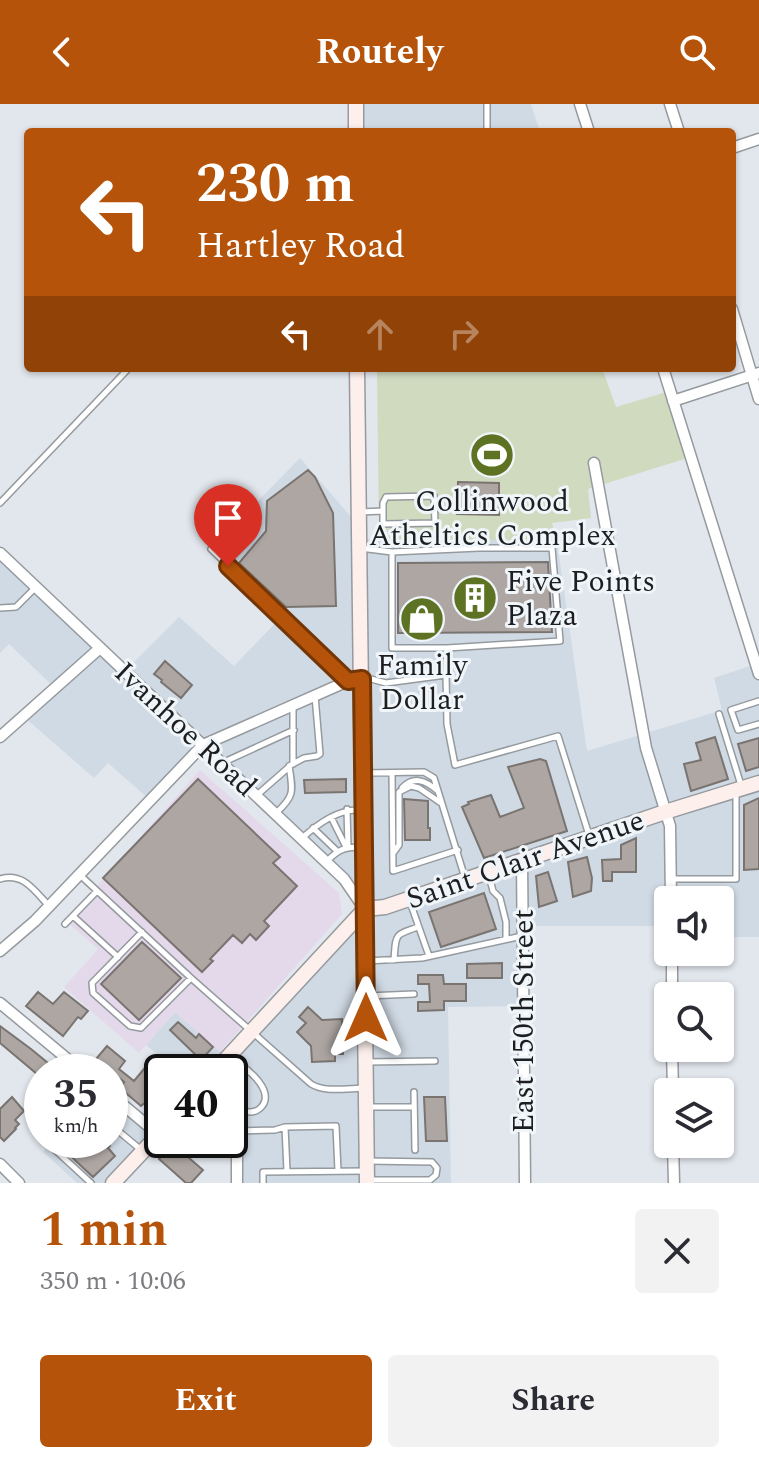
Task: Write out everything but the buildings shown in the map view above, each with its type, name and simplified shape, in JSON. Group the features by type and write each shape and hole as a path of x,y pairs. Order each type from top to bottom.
{"street":[{"path":"356,104 356,128"},
{"path":"580,104 588,128"},
{"path":"670,104 678,128"},
{"path":"736,147 759,139"},
{"path":"736,320 755,374 759,399"},
{"path":"357,372 359,548 355,680 365,847 367,1174"},
{"path":"664,372 759,674"},
{"path":"673,401 755,374"},
{"path":"594,463 646,748 670,826 671,886"},
{"name":"Ivanhoe Road","path":"0,553 326,861 344,879 365,909"},
{"path":"0,737 100,648"},
{"path":"0,951 49,907 203,745 355,680"},
{"name":"Saint Clair Avenue","path":"231,1054 365,909 385,907 759,783"},
{"name":"East 150th Street","path":"522,860 525,1183"},
{"path":"0,1003 61,1054"},
{"path":"128,1108 144,1120"},
{"path":"113,1183 143,1152"},
{"path":"237,1158 237,1183"},
{"path":"673,1158 674,1183"},
{"path":"0,1164 19,1183"}],"lane":[{"path":"487,104 487,128"},
{"path":"0,503 125,372"},
{"path":"434,496 435,523 383,524 383,511 386,497 434,496"},
{"path":"359,512 383,511"},
{"path":"359,548 392,552 552,548 560,641 392,648 392,552"},
{"path":"211,549 355,680 371,679 386,683 446,675"},
{"path":"0,608 16,607 36,588"},
{"path":"447,648 447,724 455,765 558,736 590,837"},
{"path":"257,795 291,765 320,754 315,695"},
{"path":"738,730 731,710 759,701"},
{"path":"275,813 289,801 293,792 293,705"},
{"path":"671,879 736,879 739,789 719,714"},
{"path":"726,734 759,724"},
{"path":"222,763 294,730"},
{"path":"362,773 424,772 434,778 465,879"},
{"path":"392,773 393,871 458,850"},
{"path":"393,853 399,845 399,792 405,784 417,779 439,792"},
{"path":"399,792 411,786 419,788 442,803"},
{"path":"301,838 347,809 364,810"},
{"path":"347,809 347,847"},
{"path":"331,817 347,847"},
{"path":"313,828 337,851"},
{"path":"326,861 347,847 365,847"},
{"path":"488,871 493,891 500,898 506,922 506,939"},
{"path":"80,875 251,1032 316,1087 367,1088"},
{"path":"0,879 19,877 49,907"},
{"path":"65,924 97,891"},
{"path":"409,898 429,956"},
{"path":"73,916 118,957"},
{"path":"394,960 396,939 400,933 419,927"},
{"path":"142,932 92,983 93,993 136,1028 146,1025 191,978"},
{"path":"366,961 429,956 523,936"},
{"path":"366,996 414,994"},
{"path":"366,1062 435,1061"},
{"path":"248,1072 265,1093 260,1109 248,1111"},
{"path":"414,1092 415,1150"},
{"path":"367,1107 414,1107"},
{"path":"248,1131 336,1126 338,1171"},
{"path":"285,1127 287,1171"},
{"path":"128,1139 143,1152"},
{"path":"64,1158 91,1183"},
{"path":"263,1183 263,1172 287,1171 338,1171 367,1174 430,1180 436,1175 437,1168 432,1162 367,1174"}],"shaded area":[{"path":"356,104 531,104 539,128 356,128"},
{"path":"300,458 359,526 360,539 557,541 587,751 722,710 714,678 756,664 759,674 759,937 734,937 734,886 654,886 654,926 523,926 523,1006 448,1007 451,1183 237,1183 237,1158 248,1158 248,1054 232,1054 365,909 344,878 203,745 151,801 108,763 94,778 23,716 55,688 9,644 0,653 0,553 125,671 179,617 234,666 281,617 211,549"},
{"path":"200,770 339,893 342,914 220,1052 175,1012 139,1053 64,987 98,949 66,921"},
{"path":"175,1012 223,1054 157,1054 146,1045"},
{"path":"128,1109 144,1122 144,1151 113,1183 77,1183 50,1158 128,1158"}],"green space":[{"name":"Collinwood Atheltics Complex","path":"377,372 603,372 616,407 670,391 691,457 588,489 591,518 552,523 557,541 379,539"}],"place":[{"name":"Collinwood Atheltics Complex","path":"492,455"},
{"name":"Five Points Plaza","path":"475,598"},
{"name":"Family Dollar","path":"422,619"}],"route":[{"path":"228,566 348,681 362,679 366,1018"}]}
